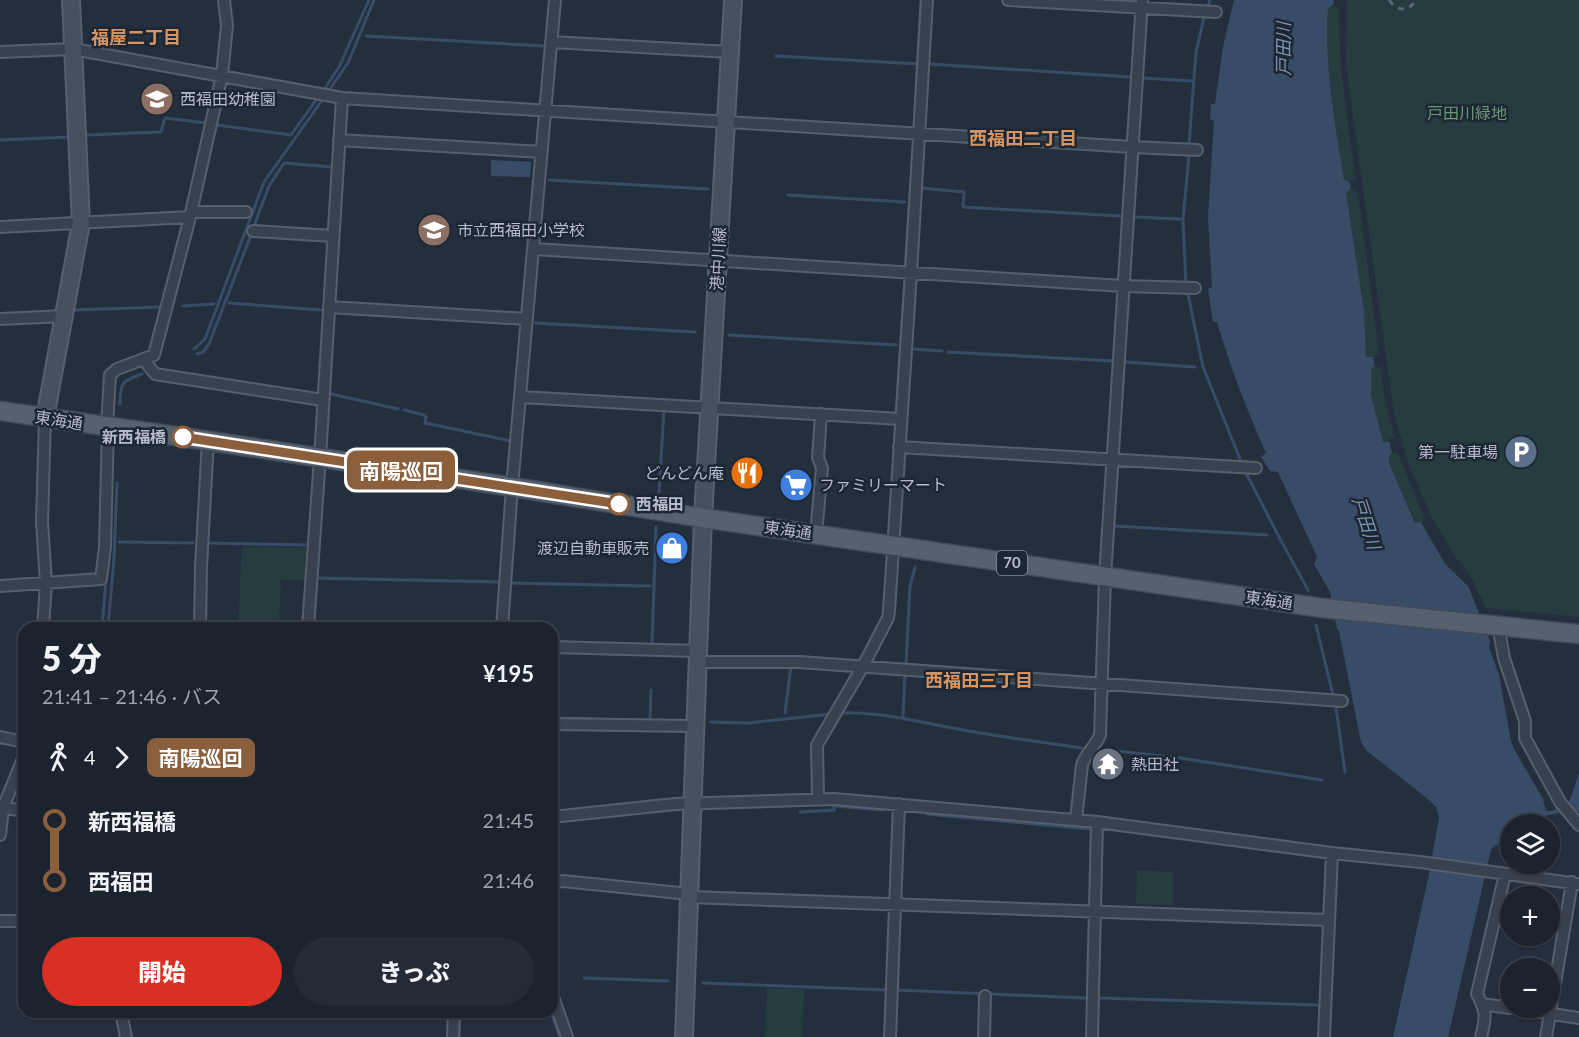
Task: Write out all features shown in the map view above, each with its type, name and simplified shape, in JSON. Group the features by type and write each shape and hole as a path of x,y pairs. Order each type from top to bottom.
{"main road":[{"name":"東海通","path":"0,411 208,440 703,518 1322,608 1579,634"}],"street":[{"path":"43,622 46,583 42,522 45,418 81,223 71,0"},
{"path":"0,586 101,579 105,547 110,375 117,369 154,355 191,214 222,75 227,26 224,0"},
{"path":"502,622 512,487 555,0"},
{"name":"港中川線","path":"684,1037 703,518 734,0"},
{"path":"818,799 817,745 888,618 927,0"},
{"path":"1008,0 1142,4 1216,12"},
{"path":"1076,820 1082,765 1100,735 1105,577 1142,4"},
{"path":"551,42 730,52"},
{"path":"0,52 73,50 342,98 1197,150"},
{"path":"308,622 342,98"},
{"path":"339,140 542,152"},
{"path":"0,227 246,212"},
{"path":"253,231 333,236"},
{"path":"534,249 1123,286 1196,288"},
{"path":"329,307 527,319"},
{"path":"0,319 64,316"},
{"path":"143,359 155,374 323,400"},
{"path":"520,397 901,419"},
{"path":"816,534 822,468 818,459 821,414"},
{"path":"200,622 208,440"},
{"path":"899,447 1256,468"},
{"path":"1498,625 1504,658 1525,721 1525,738 1565,809 1579,825"},
{"path":"558,647 863,666 1342,701"},
{"path":"558,724 695,726"},
{"path":"0,737 18,741"},
{"path":"0,835 1,807 18,769"},
{"path":"558,816 675,804 834,799 1097,822 1332,854 1424,862 1500,873"},
{"path":"890,1037 899,804"},
{"path":"1,807 18,810"},
{"path":"1092,1037 1097,822"},
{"path":"1324,1037 1332,854"},
{"path":"1481,1037 1486,1016 1477,994 1505,874 1575,883 1560,964"},
{"path":"558,881 689,896 1329,920"},
{"path":"0,921 18,921"},
{"path":"984,1037 985,996"},
{"path":"1482,1004 1500,1006"},
{"path":"558,1011 567,1037"},
{"path":"1560,1015 1579,1018"},
{"path":"123,1018 126,1037"},
{"path":"453,1037 454,1018"},
{"path":"1546,1037 1548,1018"}],"green space":[{"name":"戸田川緑地","path":"1347,0 1579,0 1579,617 1486,608 1468,571 1455,557 1431,516 1407,459 1394,414 1346,64"},
{"path":"1333,5 1339,8 1342,73 1356,181 1344,181 1334,116 1327,30 1328,8"},
{"path":"1351,189 1358,193 1379,353 1373,357 1366,357 1364,311 1346,192"},
{"path":"1381,367 1386,403 1395,437 1383,442 1371,397 1371,368"},
{"path":"1392,453 1398,453 1425,518 1421,522 1416,523 1389,463 1389,456"},
{"path":"242,546 308,548 305,580 281,580 279,622 238,622"},
{"path":"1137,870 1173,872 1173,905 1136,904"},
{"path":"767,988 804,989 802,1037 765,1037"}],"water":[{"name":"戸田川","path":"1234,0 1334,0 1333,5 1328,8 1327,30 1331,94 1344,180 1350,182 1351,189 1346,192 1364,311 1366,357 1373,357 1375,367 1371,368 1371,395 1383,442 1389,441 1392,453 1389,456 1389,463 1415,523 1421,522 1445,564 1468,586 1490,641 1489,647 1499,675 1511,741 1543,799 1547,811 1567,804 1579,773 1579,811 1575,814 1572,810 1554,814 1500,814 1500,844 1491,850 1448,1037 1393,1037 1429,874 1439,817 1436,807 1366,750 1361,742 1330,592 1314,564 1317,557 1278,472 1270,471 1261,457 1266,453 1239,388 1217,322 1213,322 1208,289 1212,287 1208,218 1214,121 1210,119 1211,104 1215,104 1223,47"},
{"path":"491,160 531,162 530,177 491,176"}],"waterway":[{"path":"325,88 339,67 369,0"},
{"path":"328,92 348,63 374,0"},
{"path":"914,128 921,0"},
{"path":"1208,7 1210,0"},
{"path":"1189,145 1196,52 1204,18"},
{"path":"366,36 544,46"},
{"path":"776,56 918,64"},
{"path":"930,64 1130,77"},
{"path":"1143,78 1191,81"},
{"path":"551,105 552,87"},
{"path":"194,349 205,339 264,182 323,99"},
{"path":"217,125 291,135 316,100"},
{"path":"86,135 161,132 165,118 207,123"},
{"path":"0,140 69,137"},
{"path":"905,267 914,137"},
{"path":"1186,285 1183,219 1189,156"},
{"path":"254,226 269,186 284,163 332,167"},
{"path":"549,180 708,189"},
{"path":"921,188 964,192 963,207 1121,216"},
{"path":"788,195 905,202"},
{"path":"1134,217 1180,219"},
{"path":"197,354 203,352 209,344 251,235"},
{"path":"896,414 905,277"},
{"path":"1188,294 1203,367 1242,464"},
{"path":"229,303 321,310"},
{"path":"183,306 214,304"},
{"path":"75,310 161,307"},
{"path":"348,313 520,324"},
{"path":"535,323 695,332"},
{"path":"729,335 896,345"},
{"path":"913,349 942,351"},
{"path":"948,352 1113,361"},
{"path":"1125,362 1195,367"},
{"path":"120,404 124,383 142,374"},
{"path":"327,393 398,409"},
{"path":"659,492 664,409"},
{"path":"404,410 424,415 425,423 511,441"},
{"path":"894,446 896,424"},
{"path":"1246,473 1308,590"},
{"path":"109,622 117,483"},
{"path":"1115,526 1267,535"},
{"path":"652,645 656,527"},
{"path":"119,542 193,543"},
{"path":"205,543 309,545"},
{"path":"906,665 910,586 915,567"},
{"path":"316,578 500,582"},
{"path":"102,622 106,579"},
{"path":"511,583 650,586"},
{"path":"1316,625 1333,695"},
{"path":"785,713 791,666"},
{"path":"903,718 905,673"},
{"path":"650,720 651,690"},
{"path":"1336,708 1345,772"},
{"path":"838,713 865,713 1082,748"},
{"path":"711,722 749,723 831,714"},
{"path":"558,718 592,719"},
{"path":"1105,750 1174,757 1322,780"},
{"path":"800,812 834,810 834,806 883,810"},
{"path":"927,814 1088,829"},
{"path":"705,892 782,895"},
{"path":"791,895 814,896"},
{"path":"584,978 668,981"},
{"path":"703,983 887,990"},
{"path":"897,990 1085,998"},
{"path":"1101,998 1317,1005"},
{"path":"459,1037 460,1018"},
{"path":"553,1018 560,1037"}],"railway":[{"path":"1389,0 1402,9 1409,7 1415,0"}],"bus line":[{"name":"南陽巡回","path":"183,437 619,504"}],"place":[{"name":"西福田幼稚園","path":"157,99"},
{"name":"市立西福田小学校","path":"434,230"},
{"name":"新西福橋","path":"183,437"},
{"name":"第一駐車場","path":"1521,452"},
{"name":"どんどん庵","path":"747,473"},
{"name":"ファミリーマート","path":"796,485"},
{"name":"西福田","path":"619,504"},
{"name":"渡辺自動車販売","path":"672,548"},
{"name":"熱田社","path":"1108,764"}],"district":[{"name":"福屋二丁目","path":"136,38"},
{"name":"西福田二丁目","path":"1023,139"},
{"name":"西福田三丁目","path":"979,681"}]}
